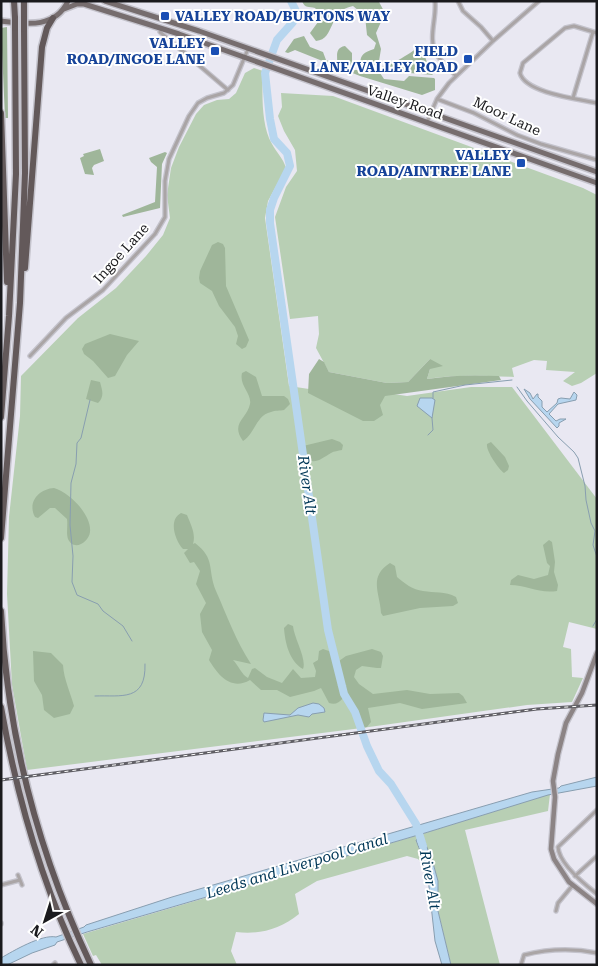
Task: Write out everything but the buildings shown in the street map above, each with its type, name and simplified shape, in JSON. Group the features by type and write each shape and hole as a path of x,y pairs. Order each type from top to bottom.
{"highway":[{"path":"1,417 9,316 16,174 14,1"},
{"path":"1,538 20,303 25,173 24,1"},
{"path":"20,303 28,252 42,46 47,28 53,18"},
{"path":"1,113 9,316"},
{"path":"1,611 8,691 25,782 44,850 91,965"},
{"path":"1,707 16,784 36,855 61,923 81,965"}],"main road":[{"path":"1,21 31,24 44,22 53,18 64,9 68,1"},
{"name":"Valley Road","path":"105,1 248,48 597,172"},
{"name":"Valley Road","path":"64,9 77,4 84,4 162,28 597,183"},
{"path":"597,654 582,693 566,724 558,754 553,785 551,834 552,854 569,882 597,904"}],"street":[{"path":"435,1 434,49 439,58 456,76"},
{"path":"458,1 463,11 493,41"},
{"path":"428,122 437,99 456,76 539,1"},
{"path":"572,98 595,32 574,26 564,28 524,63 520,68 521,77 524,81 550,94 597,103"},
{"path":"160,32 228,90 238,77 248,48"},
{"name":"Ingoe Lane","path":"30,356 66,318 103,290 155,234 165,216 165,181 169,159 189,116 198,103 228,90"},
{"name":"Moor Lane","path":"437,99 474,113 516,135 597,160"},
{"path":"597,810 560,844 558,851 575,876 597,894"},
{"path":"575,876 597,856"},
{"path":"18,875 22,885"},
{"path":"1,885 20,880"},
{"path":"556,911 558,902 573,885"},
{"path":"521,965 524,955 538,952 582,950 597,953"}],"green space":[{"path":"302,1 379,2 385,13 376,33 381,49 378,67 394,62 421,45 433,75 375,70 375,72 380,73 384,79 404,81 409,76 434,78 435,90 422,95 360,76 295,50 288,53 285,52 294,39 304,36 310,47 323,52 326,60 337,64 338,51 345,46 352,53 352,70 361,70 360,62 362,56 374,49 376,43 367,35 365,16 353,6 339,13 327,35 316,41 310,33 318,22 319,13 315,8 303,4"},
{"path":"7,27 8,118 5,118 1,28"},
{"path":"254,68 263,71 263,109 268,137 282,158 286,168 268,201 265,218 289,386 309,389 380,392 407,396 471,387 512,387 597,499 597,629 569,622 563,647 571,649 572,677 583,678 572,702 527,705 362,728 27,770 12,685 7,594 9,517 20,416 21,376 78,318 116,288 163,235 170,218 167,195 171,168 179,147 196,114 204,105 217,100 229,99 236,93 245,73"},
{"path":"281,93 333,96 583,188 597,195 597,373 572,386 563,381 575,372 546,370 547,361 534,360 512,368 514,377 459,376 427,379 430,359 408,382 387,383 329,372 316,348 319,334 318,316 290,319 275,217 286,187 297,171 295,150 278,116 282,107"},
{"path":"100,149 104,161 94,165 92,168 94,175 85,174 80,158 84,156 83,154"},
{"path":"167,153 162,164 160,208 123,217 122,215 155,202 157,167 149,158"},
{"path":"218,242 223,244 225,248 226,286 249,340 246,347 242,349 236,344 238,336 235,327 219,306 212,291 200,283 200,271 212,245"},
{"path":"110,334 139,341 127,355 115,376 108,378 84,354 82,349 85,344"},
{"path":"319,359 324,362 329,372 387,383 408,382 430,359 443,366 430,369 427,379 481,375 499,376 501,380 385,396 380,405 383,415 374,421 363,421 308,393 309,374"},
{"path":"246,371 256,377 262,396 284,396 290,404 284,410 273,411 262,417 243,441 238,430 240,421 250,404 249,396 242,382 242,373"},
{"path":"91,380 100,382 102,395 98,403 86,399"},
{"path":"332,439 343,445 342,450 332,452 315,461 305,458 303,446"},
{"path":"491,442 505,457 509,466 508,470 504,473 488,451 487,444"},
{"path":"54,488 73,499 90,525 89,536 81,544 74,545 68,539 67,519 55,508 50,508 38,518 35,517 32,506 36,497 44,491"},
{"path":"181,513 187,515 194,537 193,544 195,543 206,554 216,591 236,637 251,664 233,660 244,675 248,678 252,669 255,668 267,677 282,683 293,669 301,678 315,677 316,671 313,663 318,660 319,651 323,649 332,652 340,685 337,686 340,686 343,698 340,701 335,704 329,703 321,688 290,697 277,690 261,690 250,680 237,684 221,676 209,660 212,650 202,632 200,614 206,603 196,584 200,571 194,562 190,563 184,553 188,549 183,549 175,536 175,520"},
{"path":"549,540 552,542 555,562 554,572 558,585 557,591 551,592 510,585 511,580 518,575 534,579 548,575 550,566 547,563 543,545"},
{"path":"390,563 395,566 397,577 409,586 427,592 452,595 456,597 458,603 453,606 420,608 383,616 377,580 383,568"},
{"path":"288,624 293,626 302,654 303,669 298,666 291,656 285,639 284,628"},
{"path":"372,649 381,652 383,656 381,668 362,666 356,670 354,677 359,684 373,694 407,690 430,694 459,693 467,703 422,709 400,703 368,708 371,722 367,727 362,728 346,691 345,686 347,685 345,685 339,661 346,656"},
{"path":"33,651 51,653 63,665 74,706 70,714 54,718 44,710 42,695 34,681"},
{"path":"550,794 548,811 465,830 500,965 451,965 438,911 438,881 433,863 416,840 427,869 418,859 407,856 317,881 295,894 299,914 285,924 261,932 236,932 231,951 237,965 102,965 96,955 93,956 83,934 425,833"}],"water":[{"path":"524,389 530,393 533,399 538,394 542,401 542,407 547,412 557,403 558,399 570,399 574,392 577,395 576,400 558,404 549,414 556,421 566,419 559,423 557,428 530,399"},
{"path":"420,398 432,398 435,400 432,418 417,406"},
{"path":"313,703 319,704 324,708 325,712 312,714 309,717 298,715 264,722 263,720 264,713 290,715 298,708"},
{"name":"Leeds and Liverpool Canal","path":"597,777 597,786 548,795 87,932 57,942 55,945 7,965 1,965 1,958 36,940 56,937 86,925 172,897 532,792 559,788"},
{"path":"423,837 438,881 438,911 451,965 442,965 435,941 427,869 416,840"}],"waterway":[{"name":"River Alt","path":"291,1 296,11 293,22 277,40 265,73 274,139 287,153 290,166 274,198 270,210 270,223 328,630 344,694 355,712 367,746 379,771 391,784 416,824 423,846"},
{"path":"433,398 433,392 465,385 512,380"},
{"path":"517,387 527,401 578,458 591,523 595,531 593,545 597,557"},
{"path":"90,400 81,438 77,443 76,464 71,483 72,582 77,595 98,604 103,611 123,626 132,641"},
{"path":"428,435 433,430 432,418"},
{"path":"593,626 597,619"},
{"path":"95,696 123,695 137,691 144,676 145,664"}],"railway":[{"path":"1,780 537,709 597,705"}],"place":[{"name":"VALLEY ROAD/BURTONS WAY","path":"165,16"},
{"name":"VALLEY ROAD/INGOE LANE","path":"215,51"},
{"name":"FIELD LANE/VALLEY ROAD","path":"468,59"},
{"name":"VALLEY ROAD/AINTREE LANE","path":"521,163"}]}
